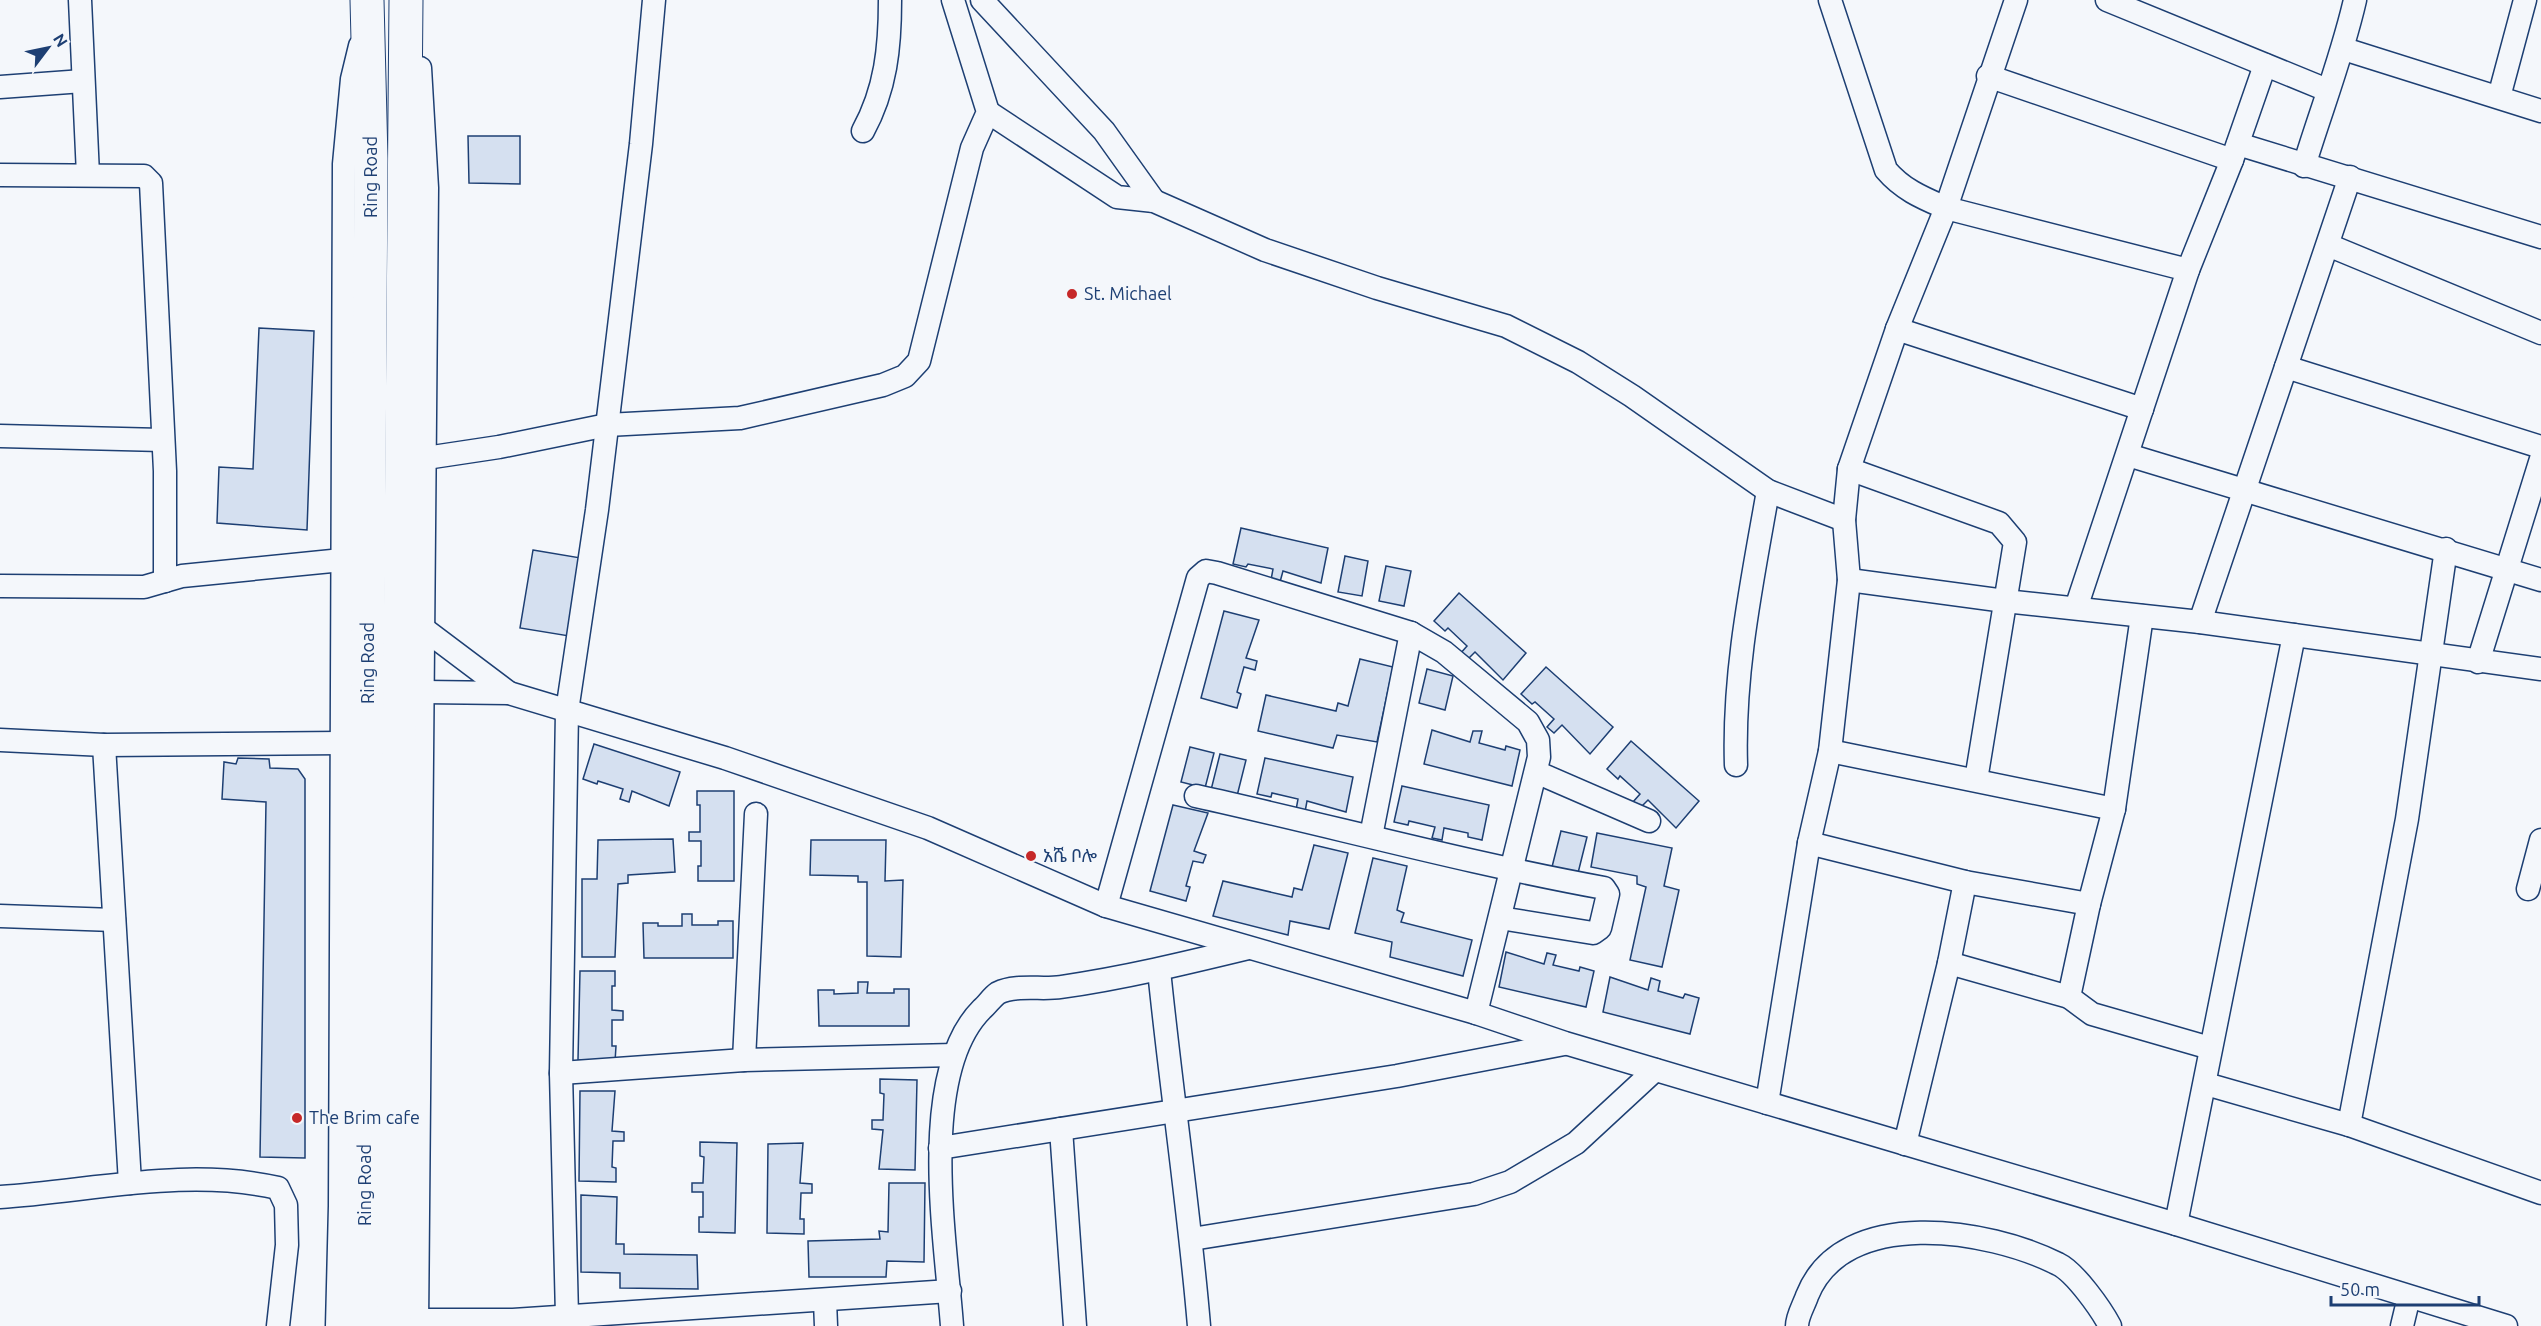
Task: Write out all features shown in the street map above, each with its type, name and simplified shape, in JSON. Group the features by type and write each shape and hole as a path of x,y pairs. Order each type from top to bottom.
{"highway":[{"name":"Ring Road","path":"408,0 410,1324"},
{"name":"Ring Road","path":"364,1326 371,159 367,9"}],"street":[{"path":"80,0 88,175"},
{"path":"408,0 417,25 427,188 424,629 410,1324 513,1320 950,1292"},
{"path":"567,1316 561,1072 567,711 607,425 641,144 654,0"},
{"path":"863,131 876,106 884,81 890,36 890,0"},
{"path":"953,0 988,112 1117,197 1154,201 1265,250 1377,288 1506,326 1578,362 1605,379 1768,491 1844,520"},
{"path":"981,0 1104,131 1154,201"},
{"path":"1830,0 1886,170 1898,184 1915,195 1946,208 2188,270"},
{"path":"1767,1103 1809,843 1830,751 1849,580 1844,520 1849,469 1897,329 1946,208 1988,76 2016,0"},
{"path":"2107,0 2327,90"},
{"path":"2304,166 2327,90 2344,49 2355,0"},
{"path":"2499,97 2525,0"},
{"path":"337,1326 340,1206 344,164 352,79 367,9"},
{"path":"2344,49 2541,111"},
{"path":"2076,608 2188,270 2235,152 2265,65"},
{"path":"1988,76 2235,152 2349,177 2541,237"},
{"path":"0,87 83,81"},
{"path":"426,458 499,447 607,425 740,418 883,385 905,375 919,362 972,148 988,112"},
{"path":"0,175 144,176 151,183 165,471 165,581"},
{"path":"2200,622 2349,177"},
{"path":"2328,245 2541,333"},
{"path":"1897,329 2142,409"},
{"path":"2286,367 2541,447"},
{"path":"0,436 162,440"},
{"path":"2128,455 2245,488 2541,580"},
{"path":"2478,662 2541,459"},
{"path":"1849,469 1999,523 2015,542 1976,780"},
{"path":"1736,765 1735,731 1741,641 1768,491"},
{"path":"2349,1125 2407,819 2429,653 2446,549"},
{"path":"0,586 144,587 182,576 342,560"},
{"path":"1106,906 1198,578 1206,571 1217,573 1411,633 1444,652 1528,722 1538,740 1539,757 1476,1013"},
{"path":"1849,580 2005,601 2200,622 2541,669"},
{"path":"2069,997 2089,904 2114,809 2142,616"},
{"path":"424,629 509,693"},
{"path":"1371,836 1411,633"},
{"path":"2176,1224 2294,635"},
{"path":"423,692 509,693 725,758 928,828 1106,906 1476,1013 1565,1043 2176,1224 2506,1326"},
{"path":"0,740 104,745 342,743"},
{"path":"104,745 130,1183"},
{"path":"1830,751 2114,809"},
{"path":"1536,772 1650,820"},
{"path":"1196,796 1511,871 1604,888 1608,894 1600,928 1593,933 1500,918"},
{"path":"744,1060 756,814"},
{"path":"2528,889 2541,840"},
{"path":"1809,843 1965,882 2089,904"},
{"path":"1905,1144 1949,963 1965,882"},
{"path":"0,916 114,920"},
{"path":"952,1326 940,1148 945,1087 954,1055 969,1022 998,993 1020,988 1059,987 1159,970 1250,948"},
{"path":"1949,963 2069,997 2092,1014 2210,1048"},
{"path":"1159,970 1173,1111 1192,1239 1199,1326"},
{"path":"940,1148 1397,1076 1565,1043"},
{"path":"561,1072 744,1060 954,1055"},
{"path":"1192,1239 1474,1194 1510,1182 1576,1143 1655,1070"},
{"path":"2205,1084 2349,1125 2541,1193"},
{"path":"1061,1129 1075,1326"},
{"path":"0,1197 130,1183 245,1180 278,1188 286,1204 287,1245 278,1326"},
{"path":"1797,1326 1814,1280 1840,1252 1901,1232 1991,1238 2061,1264 2098,1304 2110,1326"},
{"path":"2402,1326 2409,1297"},
{"path":"825,1301 826,1326"}],"building":[{"path":"468,136 520,136 520,184 469,183"},
{"path":"259,328 314,331 307,530 217,523 219,467 253,469"},
{"path":"1241,528 1328,548 1321,583 1283,571 1280,582 1271,580 1273,569 1248,564 1246,567 1233,564"},
{"path":"533,550 581,558 569,636 520,628"},
{"path":"1345,556 1368,561 1362,596 1338,592"},
{"path":"1386,566 1411,571 1404,606 1379,601"},
{"path":"1459,593 1526,653 1503,680 1475,652 1467,660 1460,654 1467,646 1448,628 1445,631 1434,621"},
{"path":"1224,611 1259,620 1246,658 1257,661 1255,670 1244,667 1237,692 1241,694 1237,708 1201,698"},
{"path":"1360,659 1393,667 1377,742 1337,735 1333,748 1258,731 1266,695 1336,711 1338,703 1348,706"},
{"path":"1546,667 1613,727 1590,754 1562,725 1554,733 1547,727 1554,719 1535,702 1532,704 1521,694"},
{"path":"1427,669 1453,676 1445,710 1419,703"},
{"path":"1432,730 1470,742 1473,731 1482,731 1479,743 1505,750 1506,746 1520,750 1512,786 1424,764"},
{"path":"1631,741 1699,801 1676,828 1648,800 1640,808 1633,802 1640,794 1620,776 1618,779 1607,769"},
{"path":"594,744 680,772 669,806 632,791 629,802 620,799 623,789 583,779"},
{"path":"1190,747 1214,753 1205,788 1181,782"},
{"path":"1220,754 1246,760 1237,796 1211,790"},
{"path":"238,758 269,759 270,768 298,769 305,779 305,1158 260,1157 266,802 222,799 224,762 236,764"},
{"path":"1265,758 1353,777 1346,812 1307,801 1305,812 1296,810 1298,799 1272,793 1271,797 1257,794"},
{"path":"1402,786 1489,805 1482,840 1468,837 1468,833 1444,828 1442,840 1432,838 1435,827 1409,821 1408,825 1394,822"},
{"path":"697,791 734,791 734,881 698,881 698,866 701,866 701,841 689,841 689,832 700,832 700,805 697,805"},
{"path":"1173,805 1208,813 1194,851 1206,855 1203,863 1193,861 1186,886 1190,887 1186,901 1150,891"},
{"path":"1561,831 1587,837 1578,873 1552,867"},
{"path":"1597,833 1672,848 1664,886 1679,890 1662,967 1630,960 1646,887 1637,884 1637,876 1591,867"},
{"path":"673,839 675,872 628,875 628,883 618,884 615,957 582,957 582,879 597,879 598,840"},
{"path":"811,840 886,840 885,881 903,880 901,957 867,956 867,882 858,882 858,876 810,875"},
{"path":"1314,845 1348,853 1329,929 1290,921 1288,935 1213,916 1223,881 1292,897 1294,888 1302,890"},
{"path":"1373,858 1407,866 1397,910 1404,913 1401,922 1472,940 1463,976 1390,957 1392,942 1355,933"},
{"path":"682,914 692,914 692,925 718,925 718,921 733,921 733,958 644,958 643,923 658,923 658,926 682,926"},
{"path":"1506,952 1544,964 1547,953 1556,955 1553,965 1579,971 1580,967 1594,971 1586,1007 1499,987"},
{"path":"580,971 615,971 615,986 612,986 612,1010 623,1011 623,1020 612,1020 612,1046 616,1046 615,1062 578,1060"},
{"path":"1610,977 1648,990 1651,978 1660,981 1658,991 1683,998 1685,994 1699,998 1690,1034 1603,1012"},
{"path":"858,982 868,982 867,993 894,993 894,989 909,989 909,1026 819,1026 818,990 834,990 834,994 858,993"},
{"path":"880,1079 917,1080 915,1170 879,1169 883,1130 872,1129 872,1120 883,1120 884,1094 880,1093"},
{"path":"580,1091 615,1091 612,1131 624,1132 624,1141 613,1141 612,1167 616,1168 616,1182 579,1181"},
{"path":"700,1142 737,1143 735,1233 699,1232 699,1217 703,1217 703,1192 692,1192 692,1183 703,1183 704,1157 700,1156"},
{"path":"803,1143 800,1183 812,1184 812,1193 801,1193 800,1219 804,1219 804,1234 767,1233 768,1144"},
{"path":"889,1183 925,1183 924,1262 887,1261 886,1277 809,1277 808,1241 880,1239 879,1231 888,1232"},
{"path":"581,1195 617,1197 616,1244 624,1244 624,1254 697,1255 698,1289 620,1288 620,1273 581,1272"}],"place":[{"name":"St. Michael","path":"1072,294"},
{"name":"አሼ ቦሎ","path":"1031,856"},
{"name":"The Brim cafe","path":"297,1118"}]}
